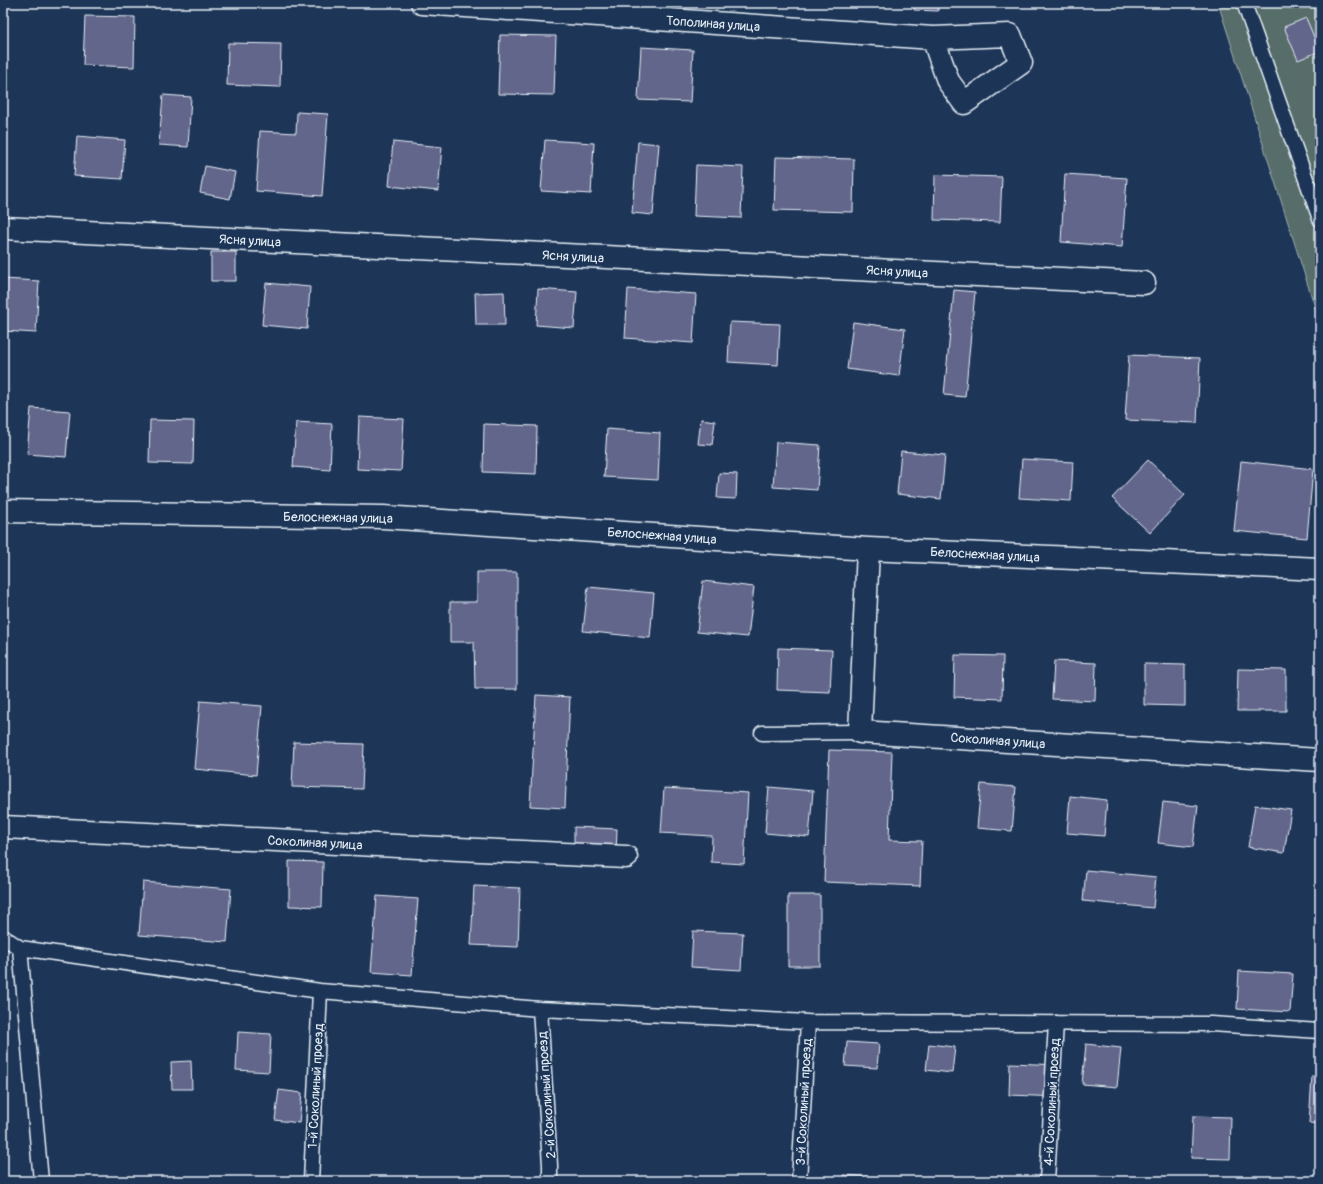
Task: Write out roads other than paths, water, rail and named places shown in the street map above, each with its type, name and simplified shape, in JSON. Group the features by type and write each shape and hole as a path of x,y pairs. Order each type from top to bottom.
{"street":[{"name":"Тополиная улица","path":"422,3 933,38"},
{"name":"Ясня улица","path":"3,228 1144,283"},
{"name":"Белоснежная улица","path":"3,511 383,517 868,548 1320,569"},
{"path":"860,732 868,548"},
{"name":"Соколиная улица","path":"860,732 1320,760"},
{"name":"Соколиная улица","path":"3,827 626,857"}],"lane":[{"path":"1244,3 1320,219"},
{"path":"762,733 860,732"},
{"path":"3,937 20,948 320,991 540,1010 808,1022 1211,1024 1320,1031"},
{"path":"20,948 41,1181"},
{"name":"1-й Соколиный проезд","path":"310,1181 320,991"},
{"name":"2-й Соколиный проезд","path":"540,1010 550,1181"},
{"name":"3-й Соколиный проезд","path":"798,1181 808,1022"},
{"name":"4-й Соколиный проезд","path":"1047,1181 1056,1023"}]}
